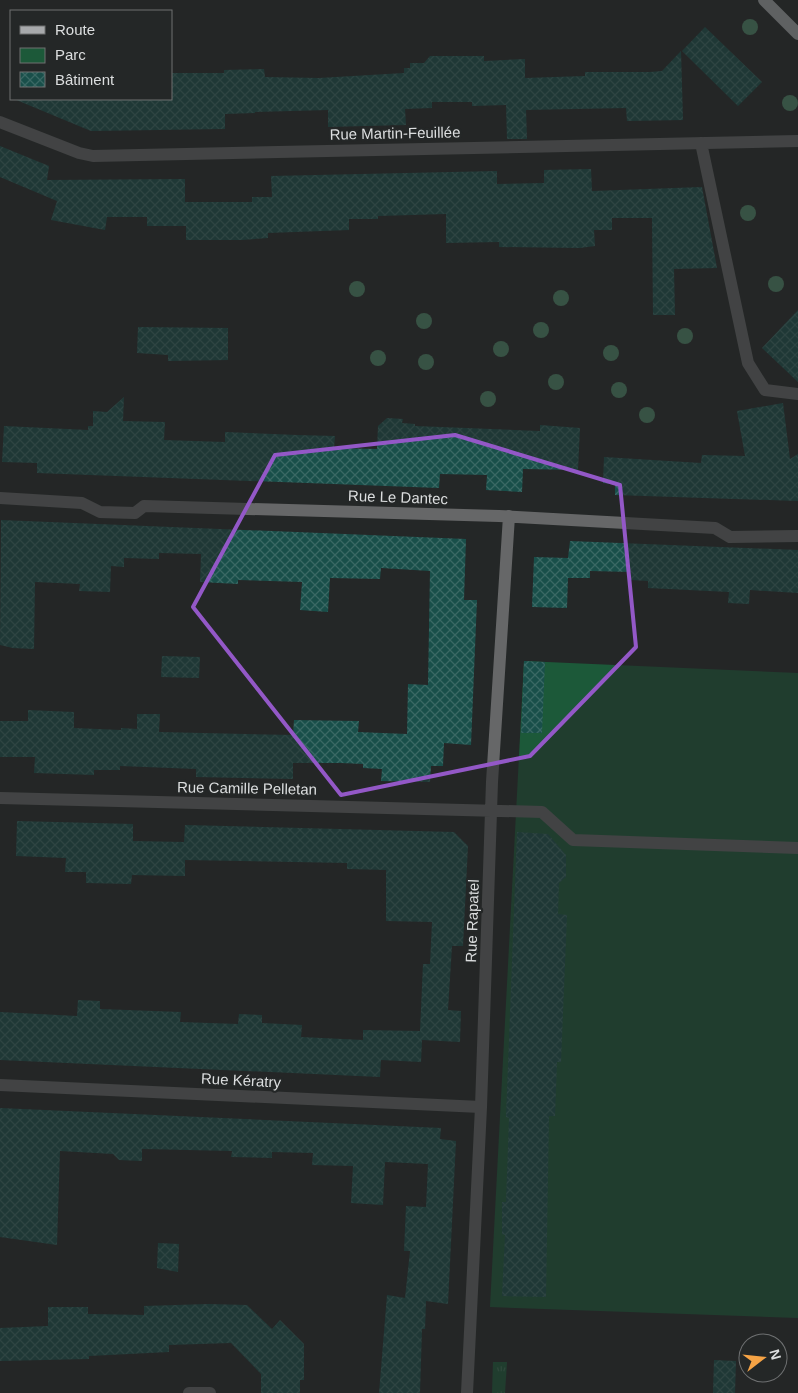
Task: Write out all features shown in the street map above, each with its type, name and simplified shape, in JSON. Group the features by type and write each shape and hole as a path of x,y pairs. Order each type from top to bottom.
{"main road":[{"path":"764,0 798,34"}],"street":[{"name":"Rue Martin-Feuillée","path":"0,122 79,153 94,156 798,141"},
{"path":"701,143 748,363 765,390 798,394"},
{"name":"Rue Le Dantec","path":"0,498 82,502 100,512 135,513 144,506 510,516 715,528 730,537 798,536"},
{"name":"Rue Rapatel","path":"467,1393 472,1326 492,782 510,516"},
{"name":"Rue Camille Pelletan","path":"0,798 542,812 573,840 798,848"},
{"name":"Rue Kératry","path":"0,1085 481,1106"},
{"path":"190,1393 210,1393"}],"highlighted area":[{"path":"455,435 620,485 636,647 530,756 341,795 193,607 275,455"}],"green space":[{"path":"524,661 798,673 798,1318 490,1307"},
{"path":"493,1362 507,1362 505,1393 492,1393"}],"building":[{"path":"705,27 762,82 738,106 682,51"},
{"path":"681,51 683,120 627,121 626,108 526,110 527,139 507,139 506,105 472,106 472,102 432,102 432,108 405,109 406,125 328,127 328,110 225,114 225,129 91,131 16,100 172,100 172,73 224,73 224,70 264,69 265,77 319,78 404,73 404,68 410,68 410,63 424,63 430,56 484,56 484,61 525,59 525,78 585,76 585,72 662,71"},
{"path":"0,146 49,166 47,180 185,179 185,202 252,202 252,197 272,197 271,176 497,171 497,184 544,183 544,170 591,169 592,191 702,187 717,268 674,269 675,315 653,315 652,218 612,218 612,230 594,230 595,246 580,248 499,247 499,242 446,243 446,214 378,216 378,219 349,219 349,230 268,233 268,238 242,240 186,240 186,226 147,226 147,217 107,217 105,230 51,220 57,201 0,177"},
{"path":"798,310 798,382 762,348"},
{"path":"138,327 228,328 228,360 168,361 168,355 137,353"},
{"path":"124,397 123,421 165,422 164,440 225,442 225,432 335,436 334,448 377,449 378,426 387,418 403,419 402,423 415,424 415,426 540,431 540,425 580,428 578,470 523,469 522,492 486,490 487,475 440,474 439,488 37,473 37,463 2,462 4,426 88,430 88,426 93,426 93,411 107,412"},
{"path":"783,403 790,459 798,454 798,501 615,495 615,484 603,483 604,457 701,463 702,455 745,456 737,411"},
{"path":"1,520 466,539 464,600 477,600 471,745 444,743 443,766 431,766 430,782 381,781 382,769 363,768 363,764 293,763 293,779 196,777 196,769 120,766 120,770 94,770 94,775 34,773 35,757 0,757 0,721 28,721 28,710 74,712 74,728 137,729 137,714 160,714 159,732 293,735 294,720 359,721 358,732 407,734 408,684 428,685 430,571 381,568 380,579 330,578 328,612 300,610 302,582 238,580 238,584 200,582 201,554 159,553 159,559 124,558 124,567 111,566 110,592 79,591 80,584 35,582 34,649 13,648 0,645"},
{"path":"570,541 798,550 798,593 750,590 749,604 728,603 729,592 648,588 648,581 631,580 631,572 590,571 590,578 568,578 567,608 532,607 534,557 568,558"},
{"path":"162,656 200,657 199,678 161,677"},
{"path":"524,661 545,662 542,733 521,733"},
{"path":"17,821 133,824 133,841 184,842 185,825 454,832 468,846 463,946 452,946 448,1010 461,1011 460,1042 422,1040 421,1062 381,1060 380,1077 0,1060 0,1012 77,1016 78,1000 100,1001 100,1009 181,1012 180,1022 238,1024 239,1014 262,1015 262,1023 302,1025 301,1037 363,1040 363,1030 420,1031 423,964 430,964 432,922 386,921 386,870 347,869 347,863 185,860 185,876 132,875 131,884 86,883 86,872 65,872 66,858 16,856"},
{"path":"517,832 548,834 566,855 566,877 559,883 558,914 567,915 561,1062 557,1062 555,1116 549,1116 546,1297 502,1296 505,1235 502,1234 502,1202 506,1202 509,1118 506,1117"},
{"path":"0,1108 441,1128 440,1139 456,1141 448,1304 426,1301 425,1329 422,1329 420,1393 379,1393 387,1295 405,1298 410,1251 404,1251 406,1206 426,1207 428,1164 385,1162 383,1205 351,1203 353,1166 312,1165 313,1153 272,1152 272,1158 231,1157 232,1151 142,1149 142,1161 119,1160 113,1154 60,1151 57,1245 0,1237"},
{"path":"158,1243 179,1244 178,1272 157,1268"},
{"path":"247,1305 272,1329 280,1320 304,1344 304,1380 300,1380 300,1393 261,1393 261,1374 231,1343 169,1345 169,1352 89,1356 89,1359 0,1361 0,1328 48,1326 48,1307 88,1307 88,1314 144,1315 144,1306"},
{"path":"714,1360 736,1361 735,1393 713,1393"}]}
